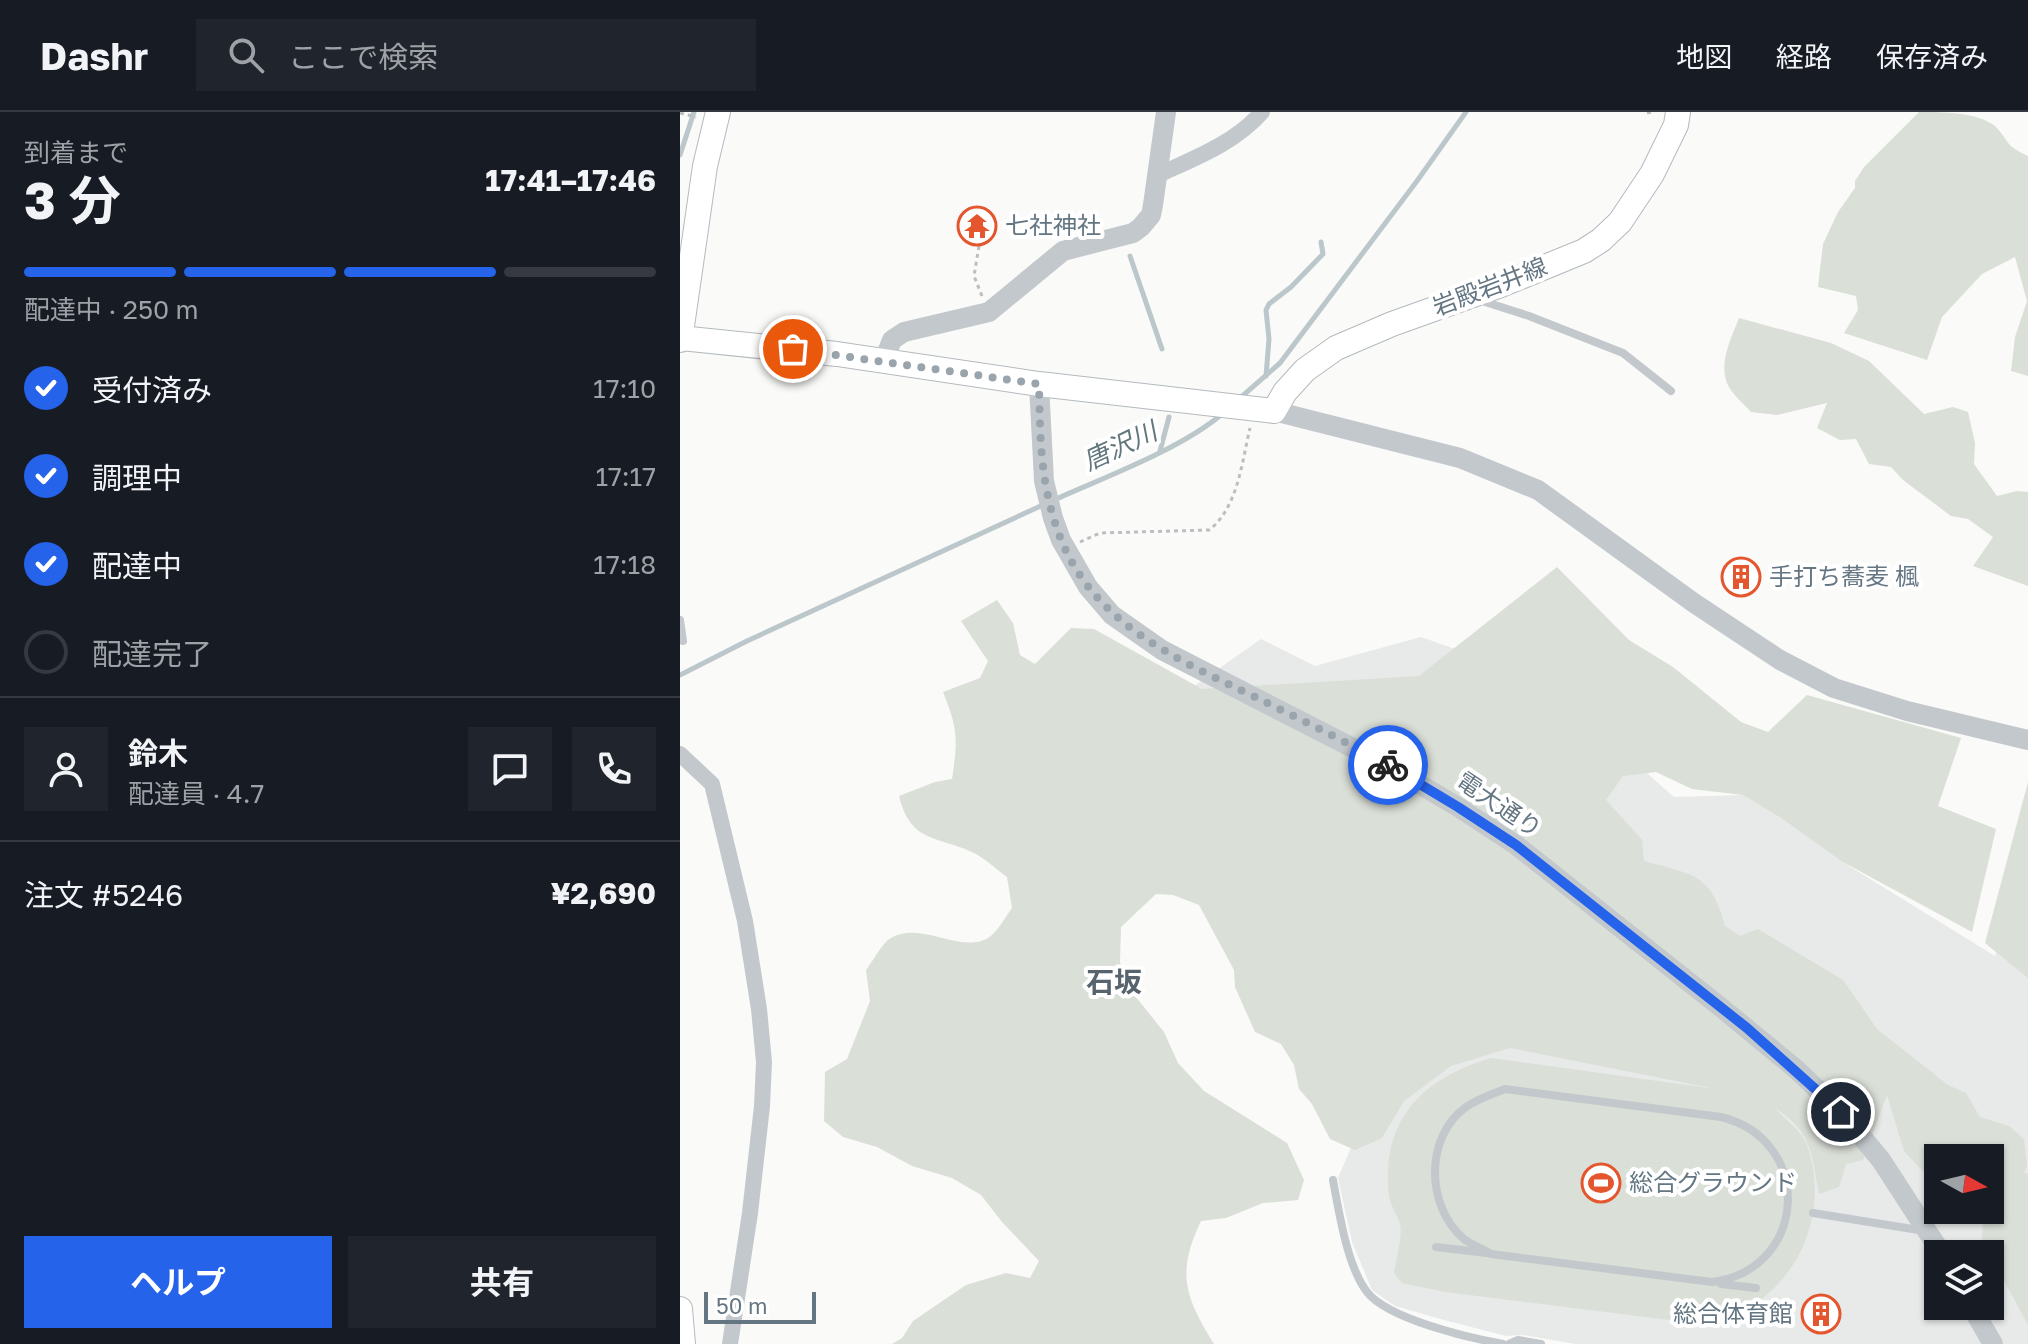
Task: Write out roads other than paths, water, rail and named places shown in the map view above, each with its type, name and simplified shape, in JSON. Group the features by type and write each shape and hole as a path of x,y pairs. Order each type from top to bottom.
{"main road":[{"name":"岩殿岩井線","path":"1266,410 1305,370 1336,348 1584,251 1612,231 1629,212 1652,174 1676,125 1678,112"},
{"path":"710,115 680,339 884,360 1039,384 1266,410"},
{"path":"680,1309 683,1344"}],"street":[{"path":"884,360 892,340 904,332 989,312 1063,251 1133,233 1141,227 1151,215 1166,112"},
{"path":"1158,175 1222,145 1251,125 1262,112"},
{"name":"電大通り","path":"1039,384 1044,481 1053,518 1067,551 1088,587 1112,615 1136,634 1192,666 1351,745 1458,807 1516,845 1788,1063 1841,1112 1881,1160 1934,1240"},
{"path":"1266,410 1460,458 1538,490 1743,636 1780,660 1834,688 1907,711 2028,740"},
{"path":"680,754 712,784 745,921 764,1062 750,1213 730,1344"},
{"path":"1979,1320 1993,1344"}],"lane":[{"path":"1469,296 1623,353 1671,391"},
{"path":"680,620 683,641"},
{"path":"1491,1254 1464,1238 1443,1210 1434,1171 1439,1147 1451,1122 1465,1108 1505,1089 1721,1117 1740,1122 1764,1139 1786,1172 1789,1210 1779,1240 1765,1257 1740,1275 1712,1282"},
{"path":"1333,1180 1347,1249 1367,1292 1395,1313 1450,1332 1506,1344 1518,1340 1541,1344"},
{"path":"1813,1213 1930,1232"},
{"path":"1436,1247 1756,1288"}],"waterway":[{"path":"680,155 694,112"},
{"name":"唐沢川","path":"1239,399 1280,363 1466,112"},
{"path":"1266,376 1269,339 1266,310 1323,254 1321,242"},
{"path":"1130,256 1162,349"},
{"name":"唐沢川","path":"1054,500 1164,451 1222,414"},
{"path":"1160,451 1169,417"},
{"name":"唐沢川","path":"680,675 1045,504"}],"place":[{"name":"七社神社","path":"977,226"},
{"name":"手打ち蕎麦 楓","path":"1741,577"},
{"name":"総合グラウンド","path":"1601,1183"},
{"name":"総合体育館","path":"1821,1314"}],"district":[{"name":"石坂","path":"1114,982"}]}
